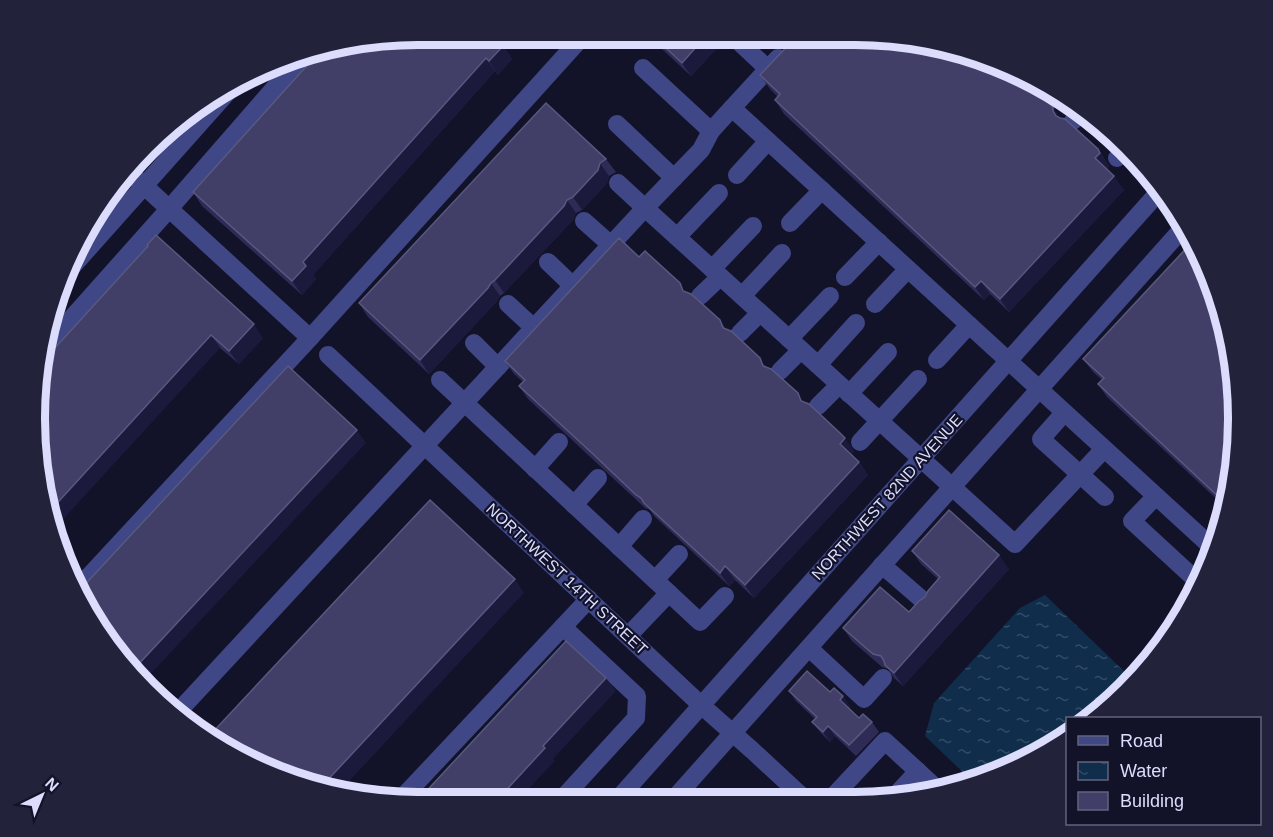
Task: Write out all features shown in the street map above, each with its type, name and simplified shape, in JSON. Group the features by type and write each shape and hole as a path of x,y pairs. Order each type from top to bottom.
{"street":[{"path":"83,582 310,338 575,45"},
{"path":"742,45 768,69"},
{"path":"182,707 701,150 711,131 790,45"},
{"path":"54,338 293,67"},
{"path":"644,68 711,131"},
{"path":"101,222 144,186 217,105"},
{"path":"732,108 1207,542"},
{"path":"617,124 674,178"},
{"path":"736,175 768,141"},
{"path":"134,177 310,338"},
{"path":"618,183 1015,544 1104,449"},
{"path":"790,223 822,190"},
{"path":"677,237 719,193"},
{"name":"NORTHWEST 82ND AVENUE","path":"623,792 1155,196"},
{"path":"584,221 611,245"},
{"path":"700,296 753,226"},
{"path":"685,792 732,733 1179,233"},
{"path":"845,277 879,242"},
{"path":"742,297 782,253"},
{"path":"548,262 573,286"},
{"path":"875,304 908,269"},
{"path":"780,371 795,345 830,296"},
{"path":"508,304 534,328"},
{"path":"740,333 760,313"},
{"path":"818,365 856,323"},
{"path":"937,360 969,325"},
{"path":"474,343 498,367"},
{"path":"818,406 844,389 888,352"},
{"name":"NORTHWEST 14TH STREET","path":"328,355 701,705 797,792"},
{"path":"860,442 918,379"},
{"path":"440,380 700,622 725,596"},
{"path":"1064,413 1041,439 1105,497"},
{"path":"535,469 559,442"},
{"path":"574,505 598,478"},
{"path":"1156,496 1132,521 1192,577"},
{"path":"619,547 643,519"},
{"path":"628,636 662,586 679,554"},
{"path":"882,565 926,603"},
{"path":"408,792 589,599"},
{"path":"563,627 637,696 636,718 568,792"},
{"path":"809,648 864,699 883,678"},
{"path":"837,792 885,741 931,784"},
{"path":"901,789 918,771"}],"water":[{"path":"1045,595 1127,674 1082,715 1066,717 1066,726 1062,729 997,764 966,775 925,736 934,703 1020,608"}],"building":[{"path":"663,45 698,45 682,63"},
{"path":"788,45 879,46 927,52 951,58 997,73 1038,93 1053,107 1056,116 1065,119 1098,149 1100,153 1095,158 1114,176 1000,299 981,281 975,287 775,100 780,94 760,75"},
{"path":"394,46 503,46 489,61 486,58 303,262 306,266 292,281 193,192 311,61 346,52"},
{"path":"546,103 606,159 420,360 359,303"},
{"path":"156,235 254,324 229,351 211,335 55,505 48,467 45,418 51,352"},
{"path":"619,238 639,257 645,251 680,283 683,291 691,294 720,320 723,328 731,331 760,358 763,366 771,369 798,393 801,401 809,404 845,438 840,444 859,462 745,585 725,566 720,573 644,503 519,386 525,380 505,361"},
{"path":"1186,248 1208,298 1225,370 1227,443 1219,498 1098,384 1104,378 1083,359"},
{"path":"288,366 357,430 138,665 108,626 85,585"},
{"path":"430,500 515,579 327,780 276,764 214,731"},
{"path":"949,510 999,555 894,673 885,665 881,656 873,654 843,628 880,587 909,612 925,597 940,577 912,551"},
{"path":"566,641 606,678 504,792 426,792"},
{"path":"807,671 830,692 834,688 843,696 840,700 859,718 863,714 872,722 849,745 828,726 823,732 812,722 817,717 789,691"}]}
